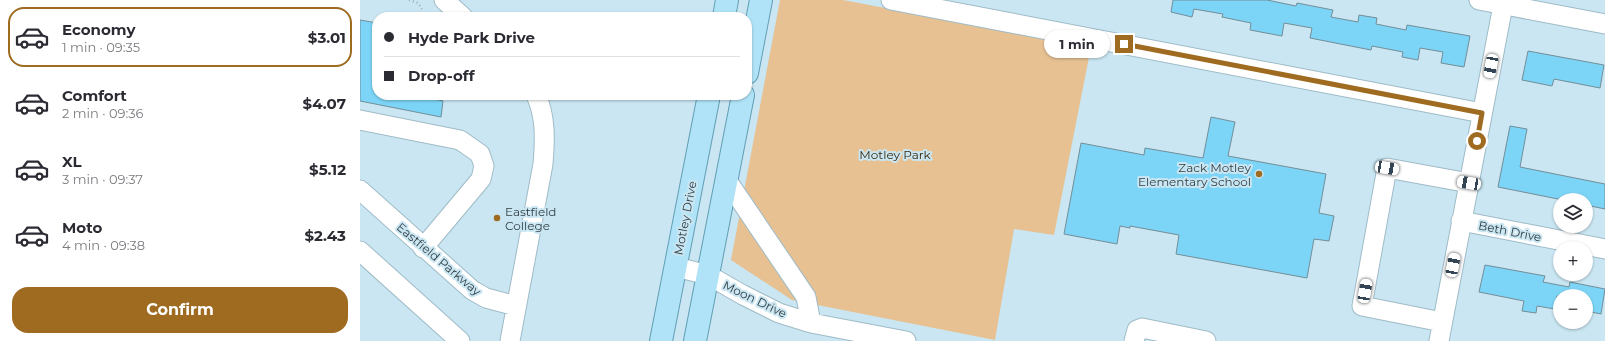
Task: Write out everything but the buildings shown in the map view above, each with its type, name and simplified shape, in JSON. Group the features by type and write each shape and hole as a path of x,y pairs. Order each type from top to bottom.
{"main road":[{"path":"725,12 727,0"},
{"path":"752,47 761,0"},
{"name":"Motley Drive","path":"661,341 708,100"},
{"path":"695,341 742,100"},
{"path":"647,341 668,307"}],"street":[{"path":"444,0 457,12"},
{"path":"891,0 1482,113"},
{"path":"1479,0 1503,2 1605,24"},
{"path":"1439,341 1503,2"},
{"path":"510,341 544,164 545,135 541,106 538,100"},
{"path":"360,120 460,140 480,154 484,166 481,179 424,248"},
{"path":"1442,322 1362,306 1387,168 1469,183"},
{"path":"726,179 806,297 811,322"},
{"name":"Eastfield Parkway","path":"360,190 472,290 486,298 516,306"},
{"name":"Beth Drive","path":"1461,222 1605,249"},
{"path":"360,251 460,341"},
{"name":"Moon Drive","path":"676,267 708,275 779,313 811,322 906,341"},
{"path":"1134,341 1137,330 1142,328 1206,341"}],"path":[{"path":"409,0 418,3 422,9"}],"green space":[{"name":"Motley Park","path":"780,0 843,0 1091,47 1054,235 1014,229 995,340 792,300 731,260"}],"place":[{"name":"Zack Motley Elementary School","path":"1259,174"},
{"name":"Eastfield College","path":"497,218"}],"route":[{"path":"1124,44 1482,113 1477,141"}]}
